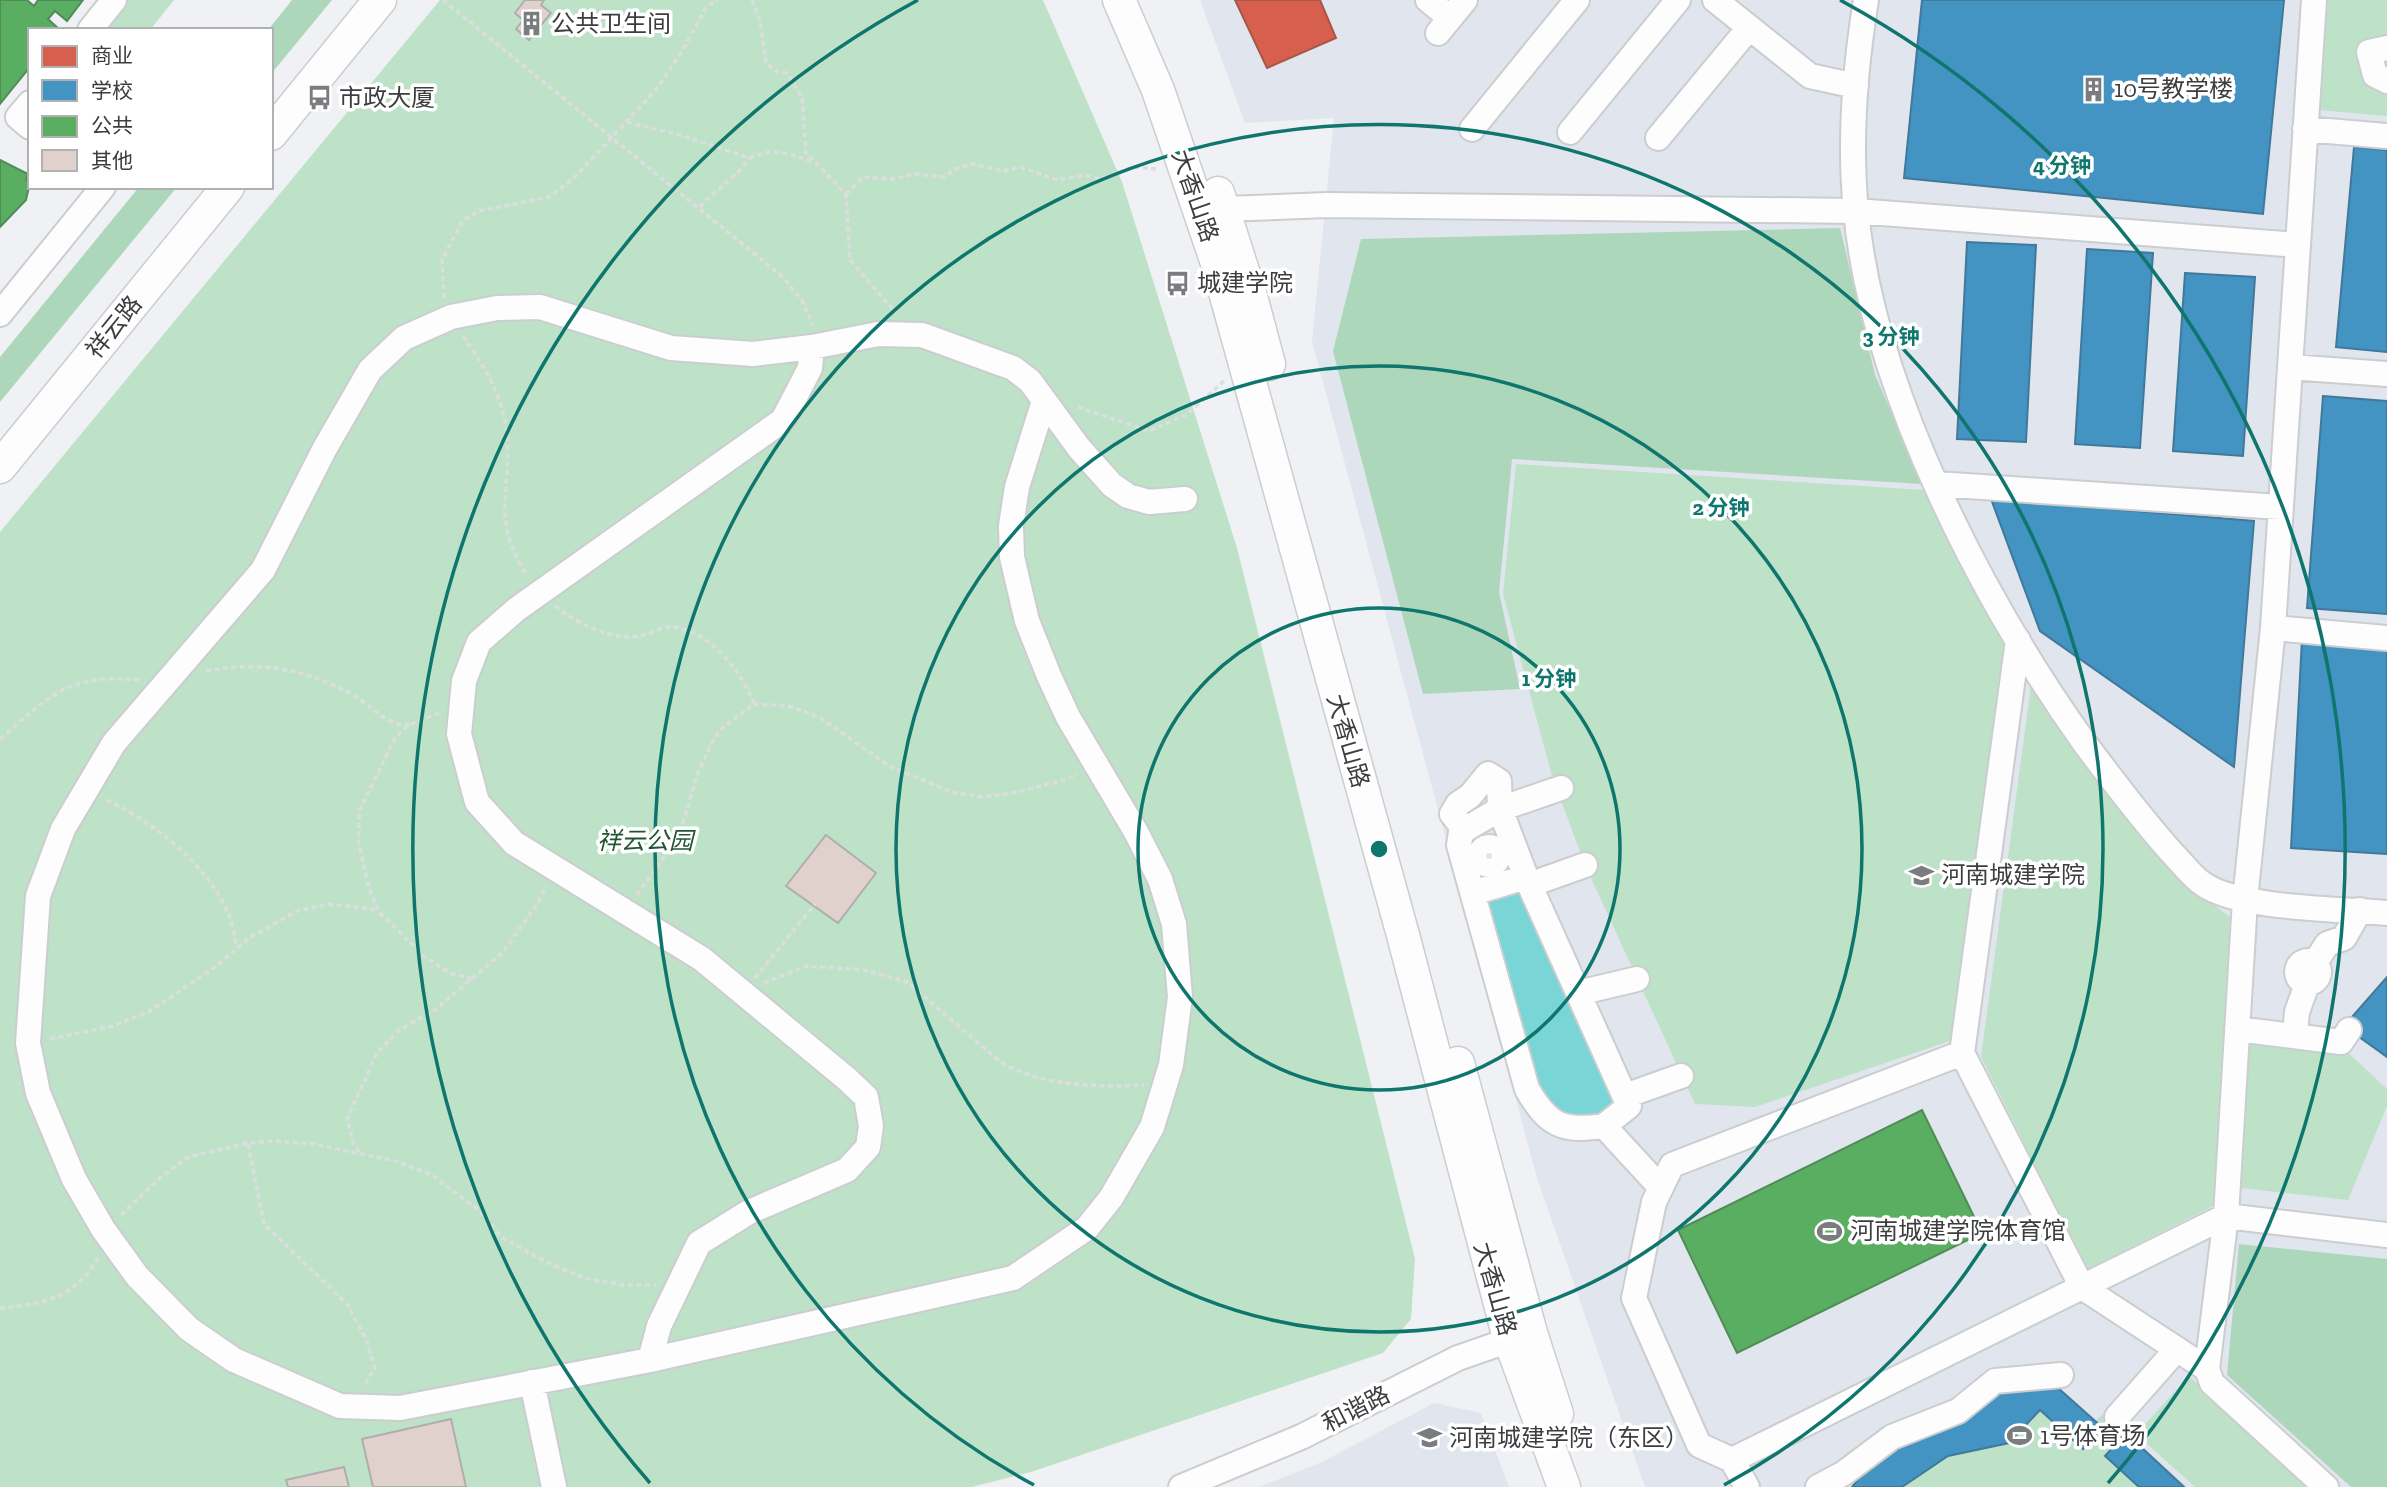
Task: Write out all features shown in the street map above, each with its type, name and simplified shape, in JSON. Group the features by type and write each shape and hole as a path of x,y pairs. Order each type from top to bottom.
{"main road":[{"path":"273,132 380,0"},
{"name":"大香山路","path":"1119,0 1158,90 1187,170 1213,213 1250,293 1520,1336 1586,1487"},
{"name":"大香山路","path":"1143,0 1173,70 1213,213 1245,358 1564,1487"},
{"name":"祥云路","path":"0,467 226,189"}],"street":[{"path":"92,28 114,0"},
{"path":"1428,0 1451,17"},
{"path":"1472,129 1577,0"},
{"path":"1570,132 1678,0"},
{"path":"1715,0 1810,76 1856,86"},
{"path":"1866,0 1856,86 1856,211 1868,287 1888,363 1937,484 1971,557 2018,640 2054,700 2158,838 2202,884 2219,893 2245,900 2387,913"},
{"path":"2314,0 2273,628 2245,900 2226,1216 2207,1369 2212,1383 2326,1487"},
{"path":"1658,138 1749,28"},
{"path":"2387,48 2369,51 2375,75 2387,81"},
{"path":"28,105 18,117 28,125"},
{"path":"2305,129 2387,136"},
{"path":"4,301 101,189"},
{"path":"1213,213 1327,205 1856,211 2298,245"},
{"path":"1044,401 1017,487 1011,526 1012,557 1027,621 1049,676 1068,717 1160,879 1174,924 1180,997 1171,1065 1152,1127 1111,1198 1087,1228 1013,1278 650,1360 400,1408 340,1406 234,1360 189,1329 137,1276 109,1237 74,1179 38,1093 28,1043 38,896 63,829 114,743 264,570 324,448 370,370 404,338 451,317 497,308 540,307 671,348 753,354 896,332 922,335 1013,368 1030,381 1079,448 1112,485 1128,496 1149,502 1185,499"},
{"path":"650,1360 659,1326 699,1243 749,1212 848,1170 868,1147 871,1126 866,1097 702,959 622,907 514,843 477,802 459,734 464,681 479,642 540,593 783,420 810,368 811,347"},
{"path":"2290,367 2387,374"},
{"path":"1937,484 2280,507"},
{"path":"2273,628 2387,638"},
{"path":"2018,640 1962,1054 2082,1287 2207,1369"},
{"path":"1622,1145 1633,1129 1627,1101 1527,881 1490,860 1471,826 1452,814 1462,799 1470,796 1488,774 1499,781 1500,808 1490,860 1473,893 1527,1090 1539,1111 1555,1123 1575,1130 1604,1126 1627,1101 1681,1076"},
{"path":"1471,826 1500,808 1561,788"},
{"path":"1527,881 1585,864"},
{"path":"2295,1034 2297,1012 2311,973 2328,944 2344,938 2360,910"},
{"path":"1578,993 1637,979"},
{"path":"2237,1029 2295,1034 2341,1042 2349,1030"},
{"path":"1747,1487 1732,1460 1699,1445 1634,1298 1654,1202 1672,1165 1962,1054"},
{"path":"1604,1126 1661,1188"},
{"path":"1732,1460 2226,1216 2387,1235"},
{"name":"和谐路","path":"1181,1487 1240,1465 1458,1358 1520,1336"},
{"path":"2117,1417 2176,1349"},
{"path":"1818,1487 1844,1473 1892,1437 1958,1411 1995,1381 2061,1374"},
{"path":"532,1382 554,1487"}],"path":[{"path":"443,0 784,278 802,301 813,326 811,347"},
{"path":"717,0 706,6 671,68 614,138 573,179 549,197 478,211 463,220 442,260 444,298 451,317 490,376 497,395 507,437 503,520 507,537 524,571 540,593 573,619 619,636 637,636 670,627 688,632 720,651 743,679 754,704"},
{"path":"752,0 760,20 766,63 777,72 787,73 802,97 806,153 846,194 850,260 890,303 898,316 896,332"},
{"path":"627,122 680,135 750,158"},
{"path":"700,207 750,158 764,151 779,151 814,162"},
{"path":"846,194 863,177 894,178 915,174 945,177 955,169 972,164 1004,171 1020,167 1058,180 1086,175 1100,179 1133,167 1187,170"},
{"path":"1073,405 1106,419 1149,431 1196,408 1245,358"},
{"path":"0,739 63,687 110,677 142,680 170,678 252,665 291,669 342,689 392,722 409,725"},
{"path":"622,907 649,881 679,836 698,773 720,730 754,704 788,706 819,717 891,767 951,792 983,797 1040,788 1068,779 1095,761"},
{"path":"461,708 434,714 409,725 395,738 360,809 358,840 369,888 379,910 425,957 450,973 473,979"},
{"path":"86,789 135,816 175,845 219,897 230,916 237,947"},
{"path":"360,1153 353,1142 347,1119 377,1053 399,1030 435,1010 503,952 538,903 553,866"},
{"path":"28,1043 113,1026 150,1011 215,967 237,947 297,911 329,904 379,910"},
{"path":"743,993 814,904"},
{"path":"743,993 806,967 865,970 907,982 1002,1063 1019,1072 1079,1086 1164,1086"},
{"path":"0,1308 32,1306 54,1300 89,1273 109,1237 112,1225 162,1175 188,1157 248,1143 278,1140 360,1153 395,1161 432,1175 480,1211 501,1237 546,1262 584,1278 609,1284 649,1283"},
{"path":"248,1143 264,1224 347,1304 366,1339 374,1368 365,1385 340,1406"}],"shaded area":[{"name":"河南城建学院","path":"1200,0 2387,0 2387,1487 1645,1487 1537,1178 1312,341 1334,118 1245,123"},
{"name":"河南城建学院（东区）","path":"1434,1403 1481,1413 1509,1487 1259,1487 1322,1462"}],"green space":[{"path":"125,0 174,0 152,28 103,28"},
{"path":"292,0 332,0 273,72 273,28 270,28"},
{"name":"祥云公园","path":"440,0 1043,0 1122,182 1237,548 1415,1259 1411,1319 1383,1353 1034,1471 972,1487 0,1487 0,532"},
{"path":"2328,0 2387,0 2387,116 2319,110"},
{"path":"137,189 175,189 0,402 0,357"},
{"path":"1840,228 1875,375 1922,484 1512,459 1499,592 1520,689 1423,694 1333,351 1361,239"},
{"path":"1516,464 1924,490 1960,566 2007,647 1950,1041 1755,1107 1695,1104 1585,865 1552,776 1503,594"},
{"path":"2031,686 2081,758 2199,894 2230,917 2217,1204 2087,1269 1981,1057"},
{"path":"2250,1040 2341,1046 2387,1089 2387,1106 2348,1200 2241,1188"},
{"path":"2239,1244 2387,1259 2387,1487 2351,1487 2227,1375"},
{"path":"2189,1376 2312,1487 2195,1487 2136,1434"},
{"name":"1号体育场","path":"2048,1379 2095,1421 2102,1415 2114,1421 2187,1487 1852,1487 1871,1463"}],"water":[{"path":"1521,883 1620,1102 1583,1123 1567,1120 1539,1097 1481,898"}],"building: 商业":[{"path":"1235,0 1320,0 1336,38 1267,68"}],"building: 学校":[{"name":"10号教学楼","path":"1922,0 2284,0 2263,214 1904,178"},
{"path":"2354,147 2387,150 2387,352 2336,347"},
{"path":"1967,242 2036,245 2026,442 1957,439"},
{"path":"2087,249 2153,253 2140,448 2075,444"},
{"path":"2185,273 2255,277 2243,456 2173,451"},
{"path":"2323,396 2387,401 2387,614 2307,608"},
{"path":"1991,499 2254,521 2234,767 2040,631"},
{"path":"2302,639 2387,650 2387,854 2291,848"},
{"path":"2387,977 2387,1057 2344,1026"},
{"path":"2048,1379 2102,1427 2083,1449 2040,1410 2009,1443 1948,1456 1902,1487 1852,1487 1871,1463 2006,1383"},
{"path":"2126,1433 2184,1487 2139,1487 2105,1456"}],"building: 公共":[{"path":"0,0 27,0 34,6 38,0 83,0 67,21 55,11 48,19 58,28 28,28 28,69 0,104"},
{"path":"0,160 28,174 26,180 28,189 26,200 0,227"},
{"name":"河南城建学院体育馆","path":"1922,1110 1982,1233 1737,1353 1678,1230"}],"building: 其他":[{"name":"公共卫生间","path":"525,0 544,0 541,5 551,13 529,40 516,29 523,20 515,13"},
{"path":"826,835 876,873 838,923 786,886"},
{"path":"451,1419 466,1487 373,1487 362,1439"},
{"path":"344,1467 349,1487 288,1487 286,1480"}],"place":[{"name":"公共卫生间","path":"531,24"},
{"name":"10号教学楼","path":"2094,89"},
{"name":"市政大厦","path":"319,98"},
{"name":"城建学院","path":"1177,283"},
{"name":"河南城建学院","path":"1921,875"},
{"name":"河南城建学院体育馆","path":"1830,1231"},
{"name":"1号体育场","path":"2020,1436"},
{"name":"河南城建学院（东区）","path":"1429,1438"}]}
